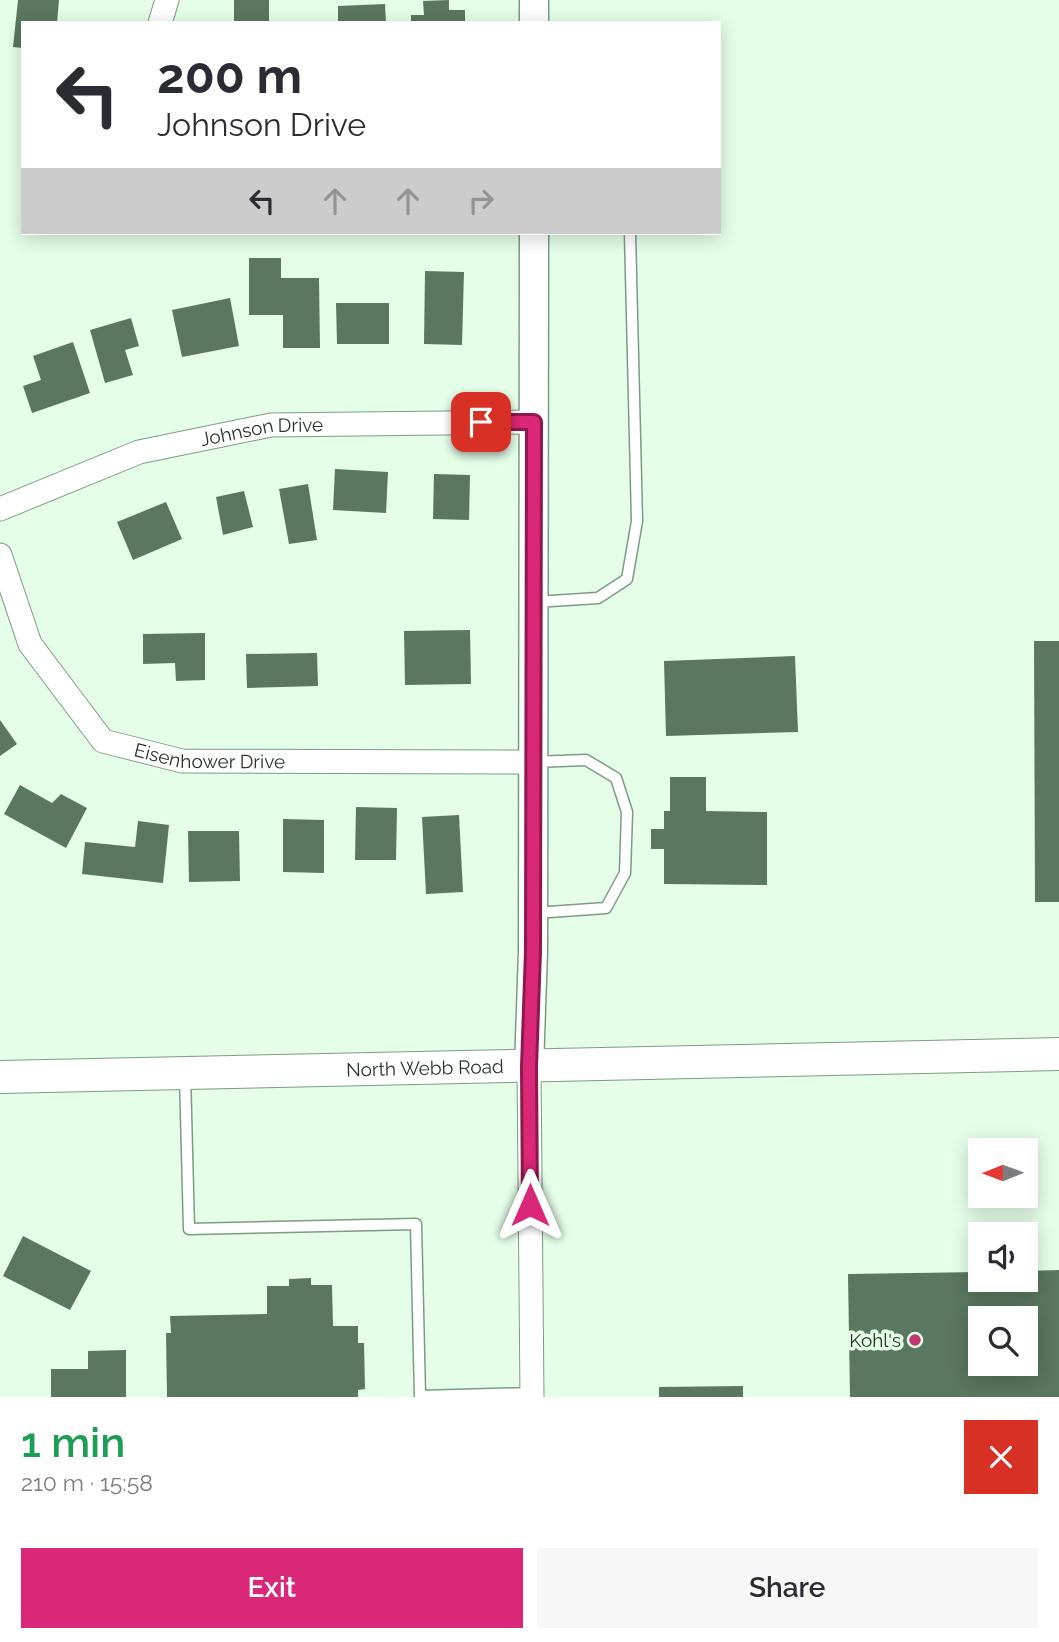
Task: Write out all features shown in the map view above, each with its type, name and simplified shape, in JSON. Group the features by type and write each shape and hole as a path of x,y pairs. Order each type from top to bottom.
{"main road":[{"name":"North Webb Road","path":"0,1077 1059,1054"}],"street":[{"path":"161,21 167,0"},
{"path":"534,0 534,21"},
{"path":"532,1395 529,1067 534,602 534,235"},
{"name":"Johnson Drive","path":"0,509 139,452 271,425 534,422"},
{"name":"Eisenhower Drive","path":"0,555 30,644 103,741 182,761 533,762"}],"lane":[{"path":"534,602 598,598 627,579 637,521 630,235"},
{"path":"532,913 606,908 625,873 627,812 616,778 586,760 533,762"},
{"path":"185,1074 189,1229 416,1224 420,1396 532,1395"}],"building":[{"path":"18,0 59,0 57,21 21,21 21,48 13,47"},
{"path":"234,0 269,0 269,21 234,21"},
{"path":"449,0 449,10 465,10 465,21 411,21 411,15 424,15 423,1"},
{"path":"385,4 386,21 338,21 338,6"},
{"path":"249,258 281,258 281,278 319,278 320,348 283,348 283,315 249,315"},
{"path":"425,271 464,272 462,345 424,344"},
{"path":"230,298 239,346 182,357 172,310"},
{"path":"336,303 389,303 389,344 337,344"},
{"path":"131,318 139,346 125,350 133,375 105,383 90,330"},
{"path":"73,342 90,393 32,413 23,386 41,380 33,356"},
{"path":"335,469 388,472 386,513 333,510"},
{"path":"434,474 470,475 469,520 433,519"},
{"path":"308,484 317,540 289,544 279,489"},
{"path":"244,491 253,527 223,535 216,497"},
{"path":"166,502 182,539 133,560 117,522"},
{"path":"470,630 471,684 405,685 404,631"},
{"path":"205,633 205,680 176,681 175,663 143,664 143,634"},
{"path":"1034,641 1059,641 1059,902 1035,902"},
{"path":"317,653 318,686 247,688 246,654"},
{"path":"795,656 798,732 666,736 664,661"},
{"path":"0,720 17,744 0,756"},
{"path":"670,777 706,777 706,811 767,812 767,885 664,884 664,849 651,849 651,829 664,829 664,811 670,811"},
{"path":"20,785 52,803 61,794 87,808 66,848 4,814"},
{"path":"356,807 397,808 396,860 355,860"},
{"path":"459,815 463,892 426,894 422,817"},
{"path":"283,819 324,820 324,873 283,872"},
{"path":"138,821 169,825 163,883 82,874 85,842 135,847"},
{"path":"188,831 239,831 240,881 189,882"},
{"path":"23,1236 91,1271 70,1310 3,1276"},
{"name":"Kohl's","path":"1059,1270 1059,1397 850,1397 848,1274 968,1272 968,1292 1038,1292 1038,1271"},
{"path":"311,1278 311,1285 332,1285 333,1326 358,1326 358,1343 364,1343 365,1389 358,1390 358,1397 167,1397 166,1333 171,1333 170,1316 267,1314 267,1286 289,1286 289,1279"},
{"path":"126,1350 126,1397 51,1397 51,1369 88,1369 88,1351"},
{"path":"743,1386 743,1397 659,1397 659,1387"}],"place":[{"name":"Kohl's","path":"915,1340"}],"route":[{"path":"481,422 534,422 530,1205"}]}
